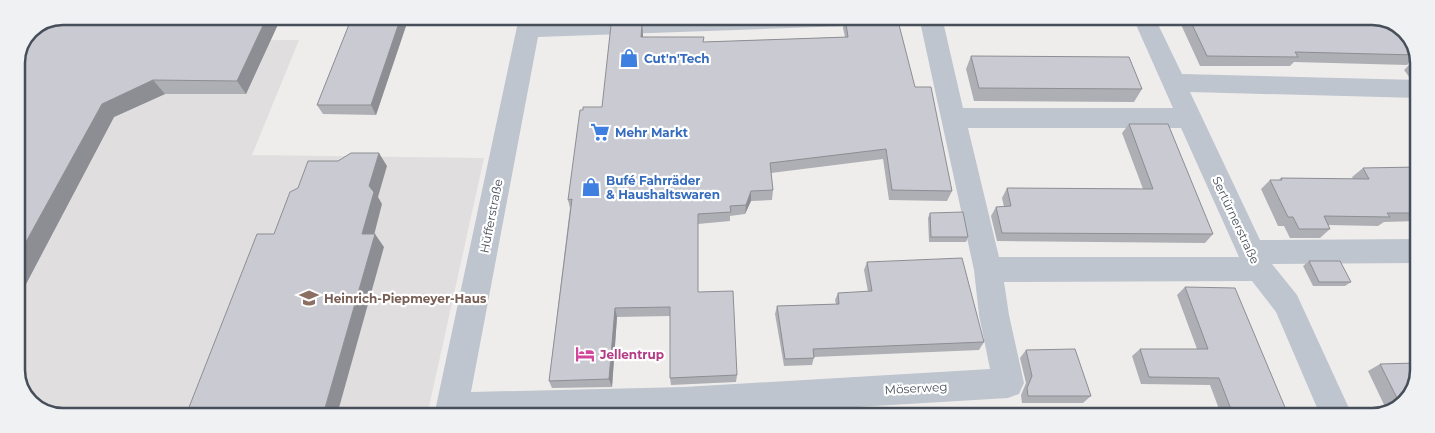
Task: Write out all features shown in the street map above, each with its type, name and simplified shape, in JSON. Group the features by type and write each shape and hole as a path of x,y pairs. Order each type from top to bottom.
{"street":[{"name":"Hüfferstraße","path":"452,408 529,25"},
{"name":"Möserweg","path":"544,408 684,402 1008,383 994,315 988,270 932,25"},
{"name":"Sertürnerstraße","path":"1147,25 1255,261 1287,304 1333,408"},
{"path":"1173,82 1410,89"},
{"path":"953,118 1190,118"},
{"path":"988,270 1255,261 1410,251"}],"shaded area":[{"path":"299,40 252,155 484,158 429,408 63,408 53,407 42,402 33,393 26,380 25,372 25,63 31,42"}],"building":[{"path":"63,25 263,25 237,81 153,80 102,104 25,244 25,63 28,49 36,36 49,28"},
{"path":"349,25 398,25 371,105 317,105"},
{"path":"611,25 642,25 641,37 704,37 703,42 848,37 846,25 899,25 915,87 931,87 952,191 892,190 886,149 770,163 773,190 751,191 746,205 730,206 731,212 698,214 698,292 733,291 737,375 670,378 670,307 615,308 609,379 549,381 572,199 568,200 580,110 583,110 583,107 602,107"},
{"path":"1192,25 1382,26 1399,36 1406,46 1409,55 1295,52 1298,57 1207,56"},
{"path":"971,56 1129,57 1142,89 979,88"},
{"path":"1129,124 1168,124 1213,234 1002,233 996,207 1011,206 1007,188 1153,189"},
{"name":"Heinrich-Piepmeyer-Haus","path":"351,153 379,153 369,186 374,192 362,234 375,234 325,408 189,408 257,234 274,234 290,192 298,188 308,161 338,161"},
{"path":"1410,167 1410,213 1387,213 1390,217 1324,216 1330,229 1299,229 1293,217 1288,217 1270,180 1282,180 1281,178 1369,179 1363,168"},
{"path":"963,212 968,237 931,237 930,213"},
{"path":"962,258 984,342 813,349 814,358 785,359 777,306 839,304 838,293 872,291 867,262"},
{"path":"1309,261 1340,261 1351,282 1319,282"},
{"path":"1185,287 1235,288 1285,408 1231,408 1219,378 1149,377 1140,349 1208,349"},
{"path":"1075,349 1091,396 1028,396 1027,388 1032,376 1026,350"},
{"path":"1410,363 1409,380 1404,391 1397,398 1380,364"}],"place":[{"name":"Cut'n'Tech","path":"629,58"},
{"name":"Mehr Markt","path":"600,132"},
{"name":"Bufé Fahrräder & Haushaltswaren","path":"591,187"},
{"name":"Heinrich-Piepmeyer-Haus","path":"309,298"},
{"name":"Jellentrup","path":"585,354"}]}
